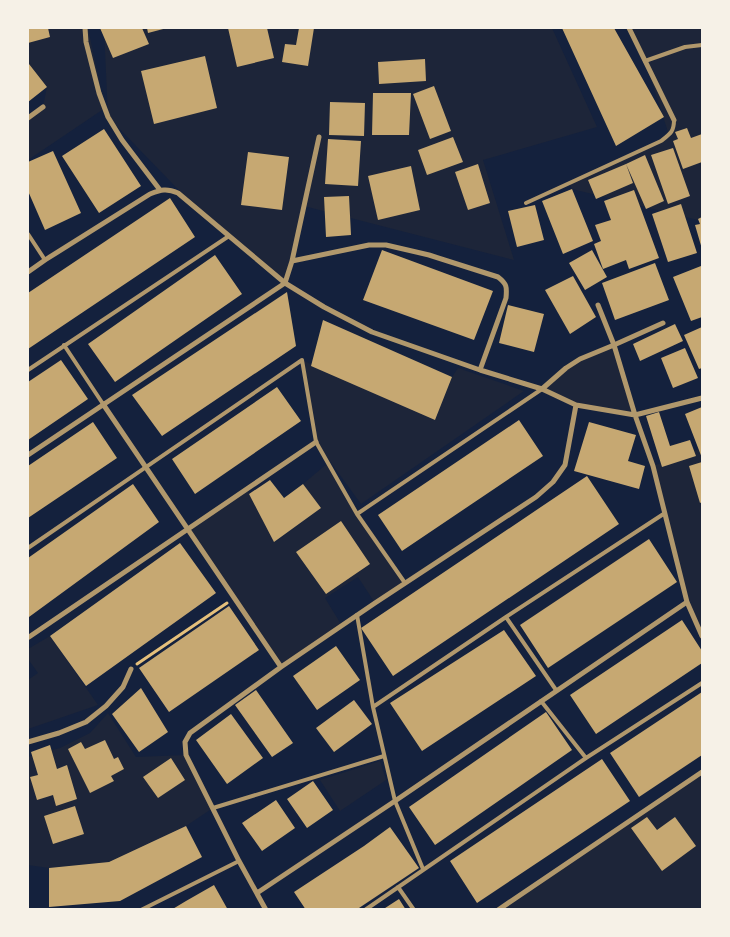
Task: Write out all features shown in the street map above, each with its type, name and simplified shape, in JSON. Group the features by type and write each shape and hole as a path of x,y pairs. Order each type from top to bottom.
{"street":[{"path":"85,28 86,42 108,117 122,140 160,190"},
{"path":"629,28 674,120"},
{"path":"28,118 43,107"},
{"path":"28,456 285,283 292,261 319,137"},
{"path":"28,272 150,194 160,190 169,190 178,193 285,283 324,307 372,332 480,370 542,388 576,405 635,415 702,398"},
{"path":"292,261 368,245 386,245 429,255 498,277 507,288 506,298 480,370"},
{"path":"598,305 614,345 653,466 687,602 702,636"},
{"path":"542,388 580,359 664,323"},
{"path":"103,404 281,667"},
{"path":"266,910 239,861 186,755 185,742 190,732 404,583 536,497 554,482 565,465 576,405"},
{"path":"29,637 316,442"},
{"path":"257,893 687,602"},
{"path":"28,742 59,733 86,722 106,706 123,688 131,669"},
{"path":"498,910 702,772"}],"lane":[{"path":"645,61 685,47 702,45"},
{"path":"526,203 660,141 669,135 674,128 674,120"},
{"path":"28,234 45,260"},
{"path":"28,370 229,236"},
{"path":"64,346 103,404"},
{"path":"28,548 302,360 316,442 357,514 404,583"},
{"path":"357,514 542,388"},
{"path":"372,706 665,513"},
{"path":"357,615 372,706 395,801 423,869"},
{"path":"506,617 556,690"},
{"path":"365,910 586,758 702,684"},
{"path":"540,701 586,758"},
{"path":"213,808 384,756"},
{"path":"141,910 239,861"},
{"path":"398,887 414,910"}],"path":[{"path":"131,669 234,598"}],"shaded area":[{"path":"28,28 88,28 105,108 28,160 28,118 43,107 47,87 28,65"},
{"path":"104,28 552,28 597,127 483,160 514,260 304,206 285,283 200,212 108,117"},
{"path":"629,28 702,28 702,221 572,189 569,183 669,135 645,61"},
{"path":"614,345 635,414 576,405 542,389 580,359"},
{"path":"302,360 435,420 452,377 458,368 524,391 361,504 316,442"},
{"path":"702,448 702,635 687,602 653,466"},
{"path":"328,463 357,514 405,583 375,603 358,577 325,598 342,626 281,667 188,529 247,489 275,542 321,508 303,484"},
{"path":"50,636 98,705 28,729 28,680 38,673 28,659 28,649"},
{"path":"108,713 136,757 186,755 213,808 186,826 109,862 49,868 28,865 28,757 60,748 90,733"},
{"path":"380,761 386,780 340,811 320,780"},
{"path":"702,772 702,909 497,909"}],"building":[{"path":"28,28 48,28 50,37 28,43"},
{"path":"100,28 142,28 149,44 113,58"},
{"path":"147,28 167,28 148,33"},
{"path":"228,28 267,28 274,58 237,67"},
{"path":"299,28 314,28 308,66 282,62 285,44 296,45"},
{"path":"562,28 614,28 664,117 616,146"},
{"path":"205,56 217,108 154,124 141,71"},
{"path":"425,59 426,81 379,84 378,62"},
{"path":"28,65 47,87 28,102"},
{"path":"434,86 451,131 430,139 413,94"},
{"path":"373,93 411,93 409,135 372,135"},
{"path":"330,102 365,103 364,136 329,135"},
{"path":"687,128 691,138 702,134 702,162 683,169 673,141 678,139 675,132"},
{"path":"104,129 141,186 99,213 62,156"},
{"path":"453,137 463,162 427,175 418,150"},
{"path":"328,139 361,141 358,186 325,184"},
{"path":"673,148 690,196 668,204 651,155"},
{"path":"53,151 81,213 45,230 28,191 28,162"},
{"path":"248,152 289,157 282,210 241,205"},
{"path":"645,155 664,201 646,209 626,164"},
{"path":"478,164 490,203 468,210 455,172"},
{"path":"626,164 633,183 596,199 588,180"},
{"path":"411,166 420,210 378,220 368,176"},
{"path":"572,189 593,241 563,254 542,201"},
{"path":"634,190 659,258 629,269 626,260 603,269 594,244 601,241 595,225 611,220 604,201"},
{"path":"349,196 351,235 326,237 324,197"},
{"path":"170,198 195,237 28,349 28,293"},
{"path":"681,204 697,253 668,262 652,214"},
{"path":"535,205 544,240 517,247 508,211"},
{"path":"702,217 702,249 695,225 700,224 698,219"},
{"path":"382,250 493,291 474,340 363,300"},
{"path":"592,250 607,277 585,290 569,263"},
{"path":"215,255 242,294 115,382 88,344"},
{"path":"655,263 669,300 615,320 602,283"},
{"path":"701,266 702,317 691,321 673,277"},
{"path":"573,276 596,317 570,334 545,290"},
{"path":"287,292 296,346 162,436 132,395"},
{"path":"508,305 544,314 534,352 499,343"},
{"path":"323,320 452,377 435,420 311,366"},
{"path":"675,324 683,341 640,361 633,344"},
{"path":"702,327 702,368 699,369 684,335"},
{"path":"685,348 698,378 673,388 661,358"},
{"path":"61,360 88,399 28,440 28,382"},
{"path":"277,387 301,421 195,494 172,459"},
{"path":"702,407 702,458 685,414"},
{"path":"659,412 670,446 690,440 696,456 662,467 646,416"},
{"path":"519,420 543,456 402,551 378,515"},
{"path":"93,422 117,458 28,518 28,466"},
{"path":"589,422 636,435 628,461 645,466 639,489 574,471"},
{"path":"702,462 702,502 700,503 689,466"},
{"path":"587,476 619,524 393,676 361,628"},
{"path":"270,480 284,498 303,484 321,508 274,542 249,494"},
{"path":"133,484 159,522 29,617 28,558"},
{"path":"341,521 370,564 326,594 296,552"},
{"path":"649,539 677,582 548,668 520,625"},
{"path":"180,543 216,593 86,686 50,636"},
{"path":"229,606 259,650 169,712 139,668"},
{"path":"682,620 702,651 702,663 596,734 570,695"},
{"path":"504,630 536,676 422,751 390,703"},
{"path":"336,646 360,680 317,710 293,676"},
{"path":"141,688 168,732 139,752 112,714"},
{"path":"256,690 293,743 272,757 235,705"},
{"path":"702,692 702,755 639,797 610,753"},
{"path":"354,700 372,724 334,752 316,728"},
{"path":"546,712 572,750 435,845 409,807"},
{"path":"231,714 263,758 227,784 196,740"},
{"path":"105,740 114,759 118,757 124,769 111,776 114,781 90,793 68,749 81,742 85,749"},
{"path":"50,745 57,769 67,765 77,799 56,806 53,795 37,800 30,777 38,775 31,752"},
{"path":"171,758 185,780 158,798 143,777"},
{"path":"602,759 630,801 477,903 450,861"},
{"path":"313,781 333,810 307,828 287,799"},
{"path":"276,800 295,828 262,851 242,823"},
{"path":"75,806 84,834 53,844 44,816"},
{"path":"647,817 657,830 675,817 696,846 662,871 631,828"},
{"path":"186,826 202,857 120,901 49,907 49,868 109,862"},
{"path":"390,827 419,868 356,910 306,910 294,892"},
{"path":"214,885 228,910 171,910 186,901"},
{"path":"399,899 406,910 382,910"}]}
